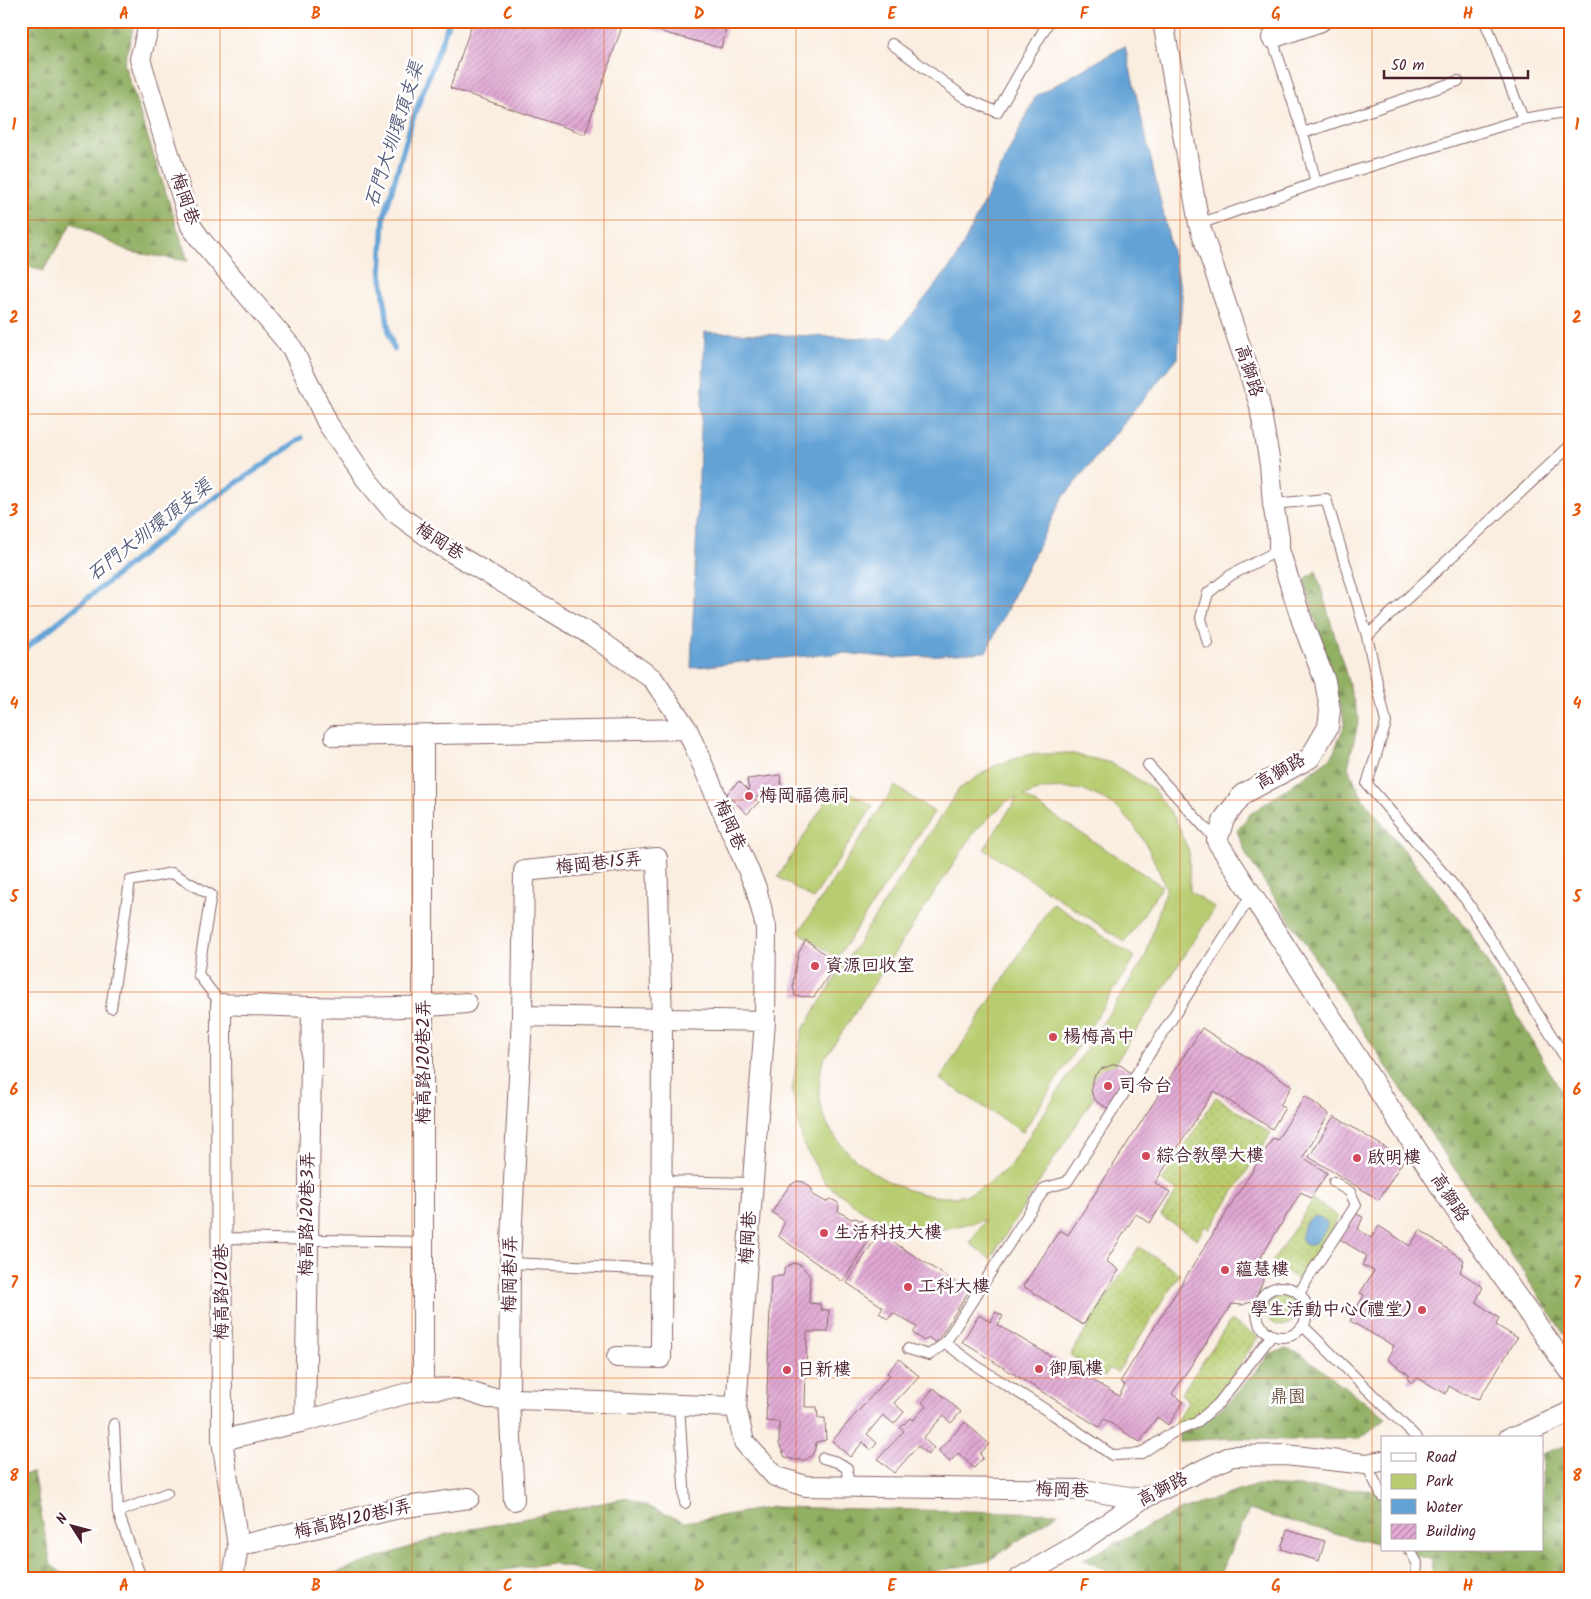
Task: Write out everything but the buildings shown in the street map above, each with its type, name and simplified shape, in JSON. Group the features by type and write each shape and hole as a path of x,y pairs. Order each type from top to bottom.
{"street":[{"name":"梅岡巷","path":"150,21 140,59 191,226 292,348 328,424 366,479 393,511 438,544 593,636 653,679 687,729 756,888 766,927 765,1020 736,1407 744,1442 775,1476 805,1486 1084,1490 1142,1499"},
{"name":"高獅路","path":"1163,21 1199,224 1259,402 1270,464 1279,550 1324,681 1330,710 1328,727 1310,758 1242,794 1224,820 1217,841 1465,1224 1570,1371"},
{"path":"1272,38 1321,21"},
{"path":"335,736 687,729"},
{"name":"梅高路120巷2弄","path":"423,735 424,1389"},
{"name":"梅岡巷15弄","path":"516,1150 522,1016 524,871 657,858 662,1020 661,1358 617,1357"},
{"path":"221,1004 312,1008 424,1007 466,1003"},
{"name":"梅高路120巷","path":"221,1004 222,1440 238,1546 233,1578"},
{"name":"梅高路120巷3弄","path":"305,1421 312,1008"},
{"path":"522,1016 662,1020 765,1020"},
{"name":"梅岡巷1弄","path":"514,1500 509,1398 510,1263 516,1150"},
{"path":"222,1440 305,1421 424,1389 457,1388 488,1398 736,1407"},
{"path":"1520,1436 1570,1412"},
{"name":"高獅路","path":"1020,1578 1075,1546 1142,1499 1232,1456 1284,1455 1374,1462"},
{"name":"梅高路120巷1弄","path":"238,1546 399,1508 469,1498"}],"lane":[{"path":"892,44 965,98 997,112 1049,21"},
{"path":"1485,21 1523,119"},
{"path":"1272,38 1303,133 1316,183"},
{"path":"1303,133 1458,82"},
{"path":"1199,224 1316,183 1523,119 1570,111"},
{"path":"1367,636 1570,446"},
{"path":"1273,504 1326,499 1367,636 1386,723 1367,784 1466,900 1570,1065"},
{"path":"1208,643 1201,618 1208,593 1231,575 1279,550"},
{"path":"1148,765 1217,841"},
{"path":"111,1008 130,881 172,873 211,895 198,974 221,1004"},
{"path":"908,1348 929,1355 945,1344 1045,1188 1067,1182 1252,894"},
{"path":"662,1181 753,1184"},
{"path":"1299,1294 1356,1204 1350,1192 1334,1182"},
{"path":"222,1238 424,1242"},
{"path":"510,1263 661,1270"},
{"path":"1285,1287 1299,1294 1306,1306 1307,1313 1303,1326 1298,1331 1285,1337 1272,1335 1265,1331 1257,1317 1259,1302 1263,1295 1270,1290 1285,1287"},
{"path":"1303,1326 1415,1436"},
{"path":"945,1344 1112,1455 1140,1454 1172,1433 1196,1423 1218,1404 1272,1335"},
{"path":"679,1404 685,1503"},
{"path":"114,1424 118,1512 141,1578"},
{"path":"823,1458 837,1462 847,1468 848,1486"},
{"path":"1374,1462 1381,1492"},
{"path":"118,1512 167,1493"},
{"path":"1411,1552 1417,1564 1416,1578"}],"green space":[{"path":"21,21 135,21 124,64 188,261 130,252 72,223 43,271 21,263"},
{"path":"1316,571 1359,719 1348,767 1363,799 1469,931 1570,1107 1570,1343 1247,856 1237,831 1250,814 1332,757 1345,723 1304,580"},
{"path":"1069,753 1111,763 1152,788 1175,818 1189,852 1190,891 1215,908 990,1259 970,1243 985,1220 944,1229 901,1229 863,1211 825,1183 803,1144 792,1090 802,1031 959,789 994,766 1026,755","holes":["1043,789 1077,789 1098,796 1113,805 1136,828 1166,888 1145,958 1009,1167 974,1192 961,1196 941,1197 919,1193 898,1186 858,1162 842,1146 830,1129 819,1097 823,1061 976,830 1007,801 1017,798 984,849 1125,942 1162,886 1024,796"]},
{"path":"837,784 873,806 813,899 778,877"},
{"path":"895,786 934,812 837,958 799,932"},
{"path":"1052,903 1135,957 1023,1132 940,1079"},
{"path":"1216,1097 1271,1133 1210,1229 1205,1226 1197,1239 1161,1216 1177,1191 1162,1181"},
{"path":"1313,1200 1339,1217 1299,1280 1272,1262"},
{"path":"1139,1247 1180,1274 1117,1373 1110,1368 1105,1377 1070,1355"},
{"path":"1282,1296 1293,1300 1297,1311 1293,1322 1282,1326 1271,1322 1267,1311 1271,1300"},
{"path":"1231,1320 1258,1337 1211,1406 1195,1418 1176,1427 1174,1424 1189,1401 1181,1394"},
{"name":"鼎園","path":"1285,1349 1301,1354 1386,1418 1359,1439 1286,1440 1235,1438 1179,1441 1179,1434 1203,1423 1231,1400 1269,1355"},
{"path":"1570,1444 1570,1578 1431,1578 1432,1560 1405,1552 1544,1552 1544,1453"},
{"path":"33,1473 51,1565 69,1578 21,1578 21,1475"},
{"path":"1257,1485 1381,1491 1381,1546 1249,1510 1218,1578 1119,1578 1084,1559 1179,1511"},
{"path":"627,1498 685,1522 773,1507 1058,1513 989,1561 902,1578 613,1578 551,1563 452,1578 320,1578 447,1534"}],"water":[{"path":"1125,46 1182,295 1178,357 1061,500 986,652 894,658 844,653 757,660 691,668 705,332 892,339 955,261 1036,96"},
{"path":"1314,1216 1327,1222 1326,1228 1315,1243 1305,1244 1302,1241 1301,1235 1307,1222"}],"waterway":[{"name":"石門大圳環頂支渠","path":"394,349 389,333 381,272 384,217 411,124 449,21"},
{"name":"石門大圳環頂支渠","path":"21,652 193,513 302,438"}],"place":[{"name":"梅岡福德祠","path":"749,796"},
{"name":"資源回收室","path":"815,966"},
{"name":"楊梅高中","path":"1053,1037"},
{"name":"司令台","path":"1108,1086"},
{"name":"綜合教學大樓","path":"1146,1156"},
{"name":"啟明樓","path":"1357,1158"},
{"name":"生活科技大樓","path":"824,1233"},
{"name":"蘊慧樓","path":"1225,1270"},
{"name":"工科大樓","path":"908,1287"},
{"name":"學生活動中心(禮堂)","path":"1422,1310"},
{"name":"御風樓","path":"1039,1369"},
{"name":"日新樓","path":"787,1370"}]}
